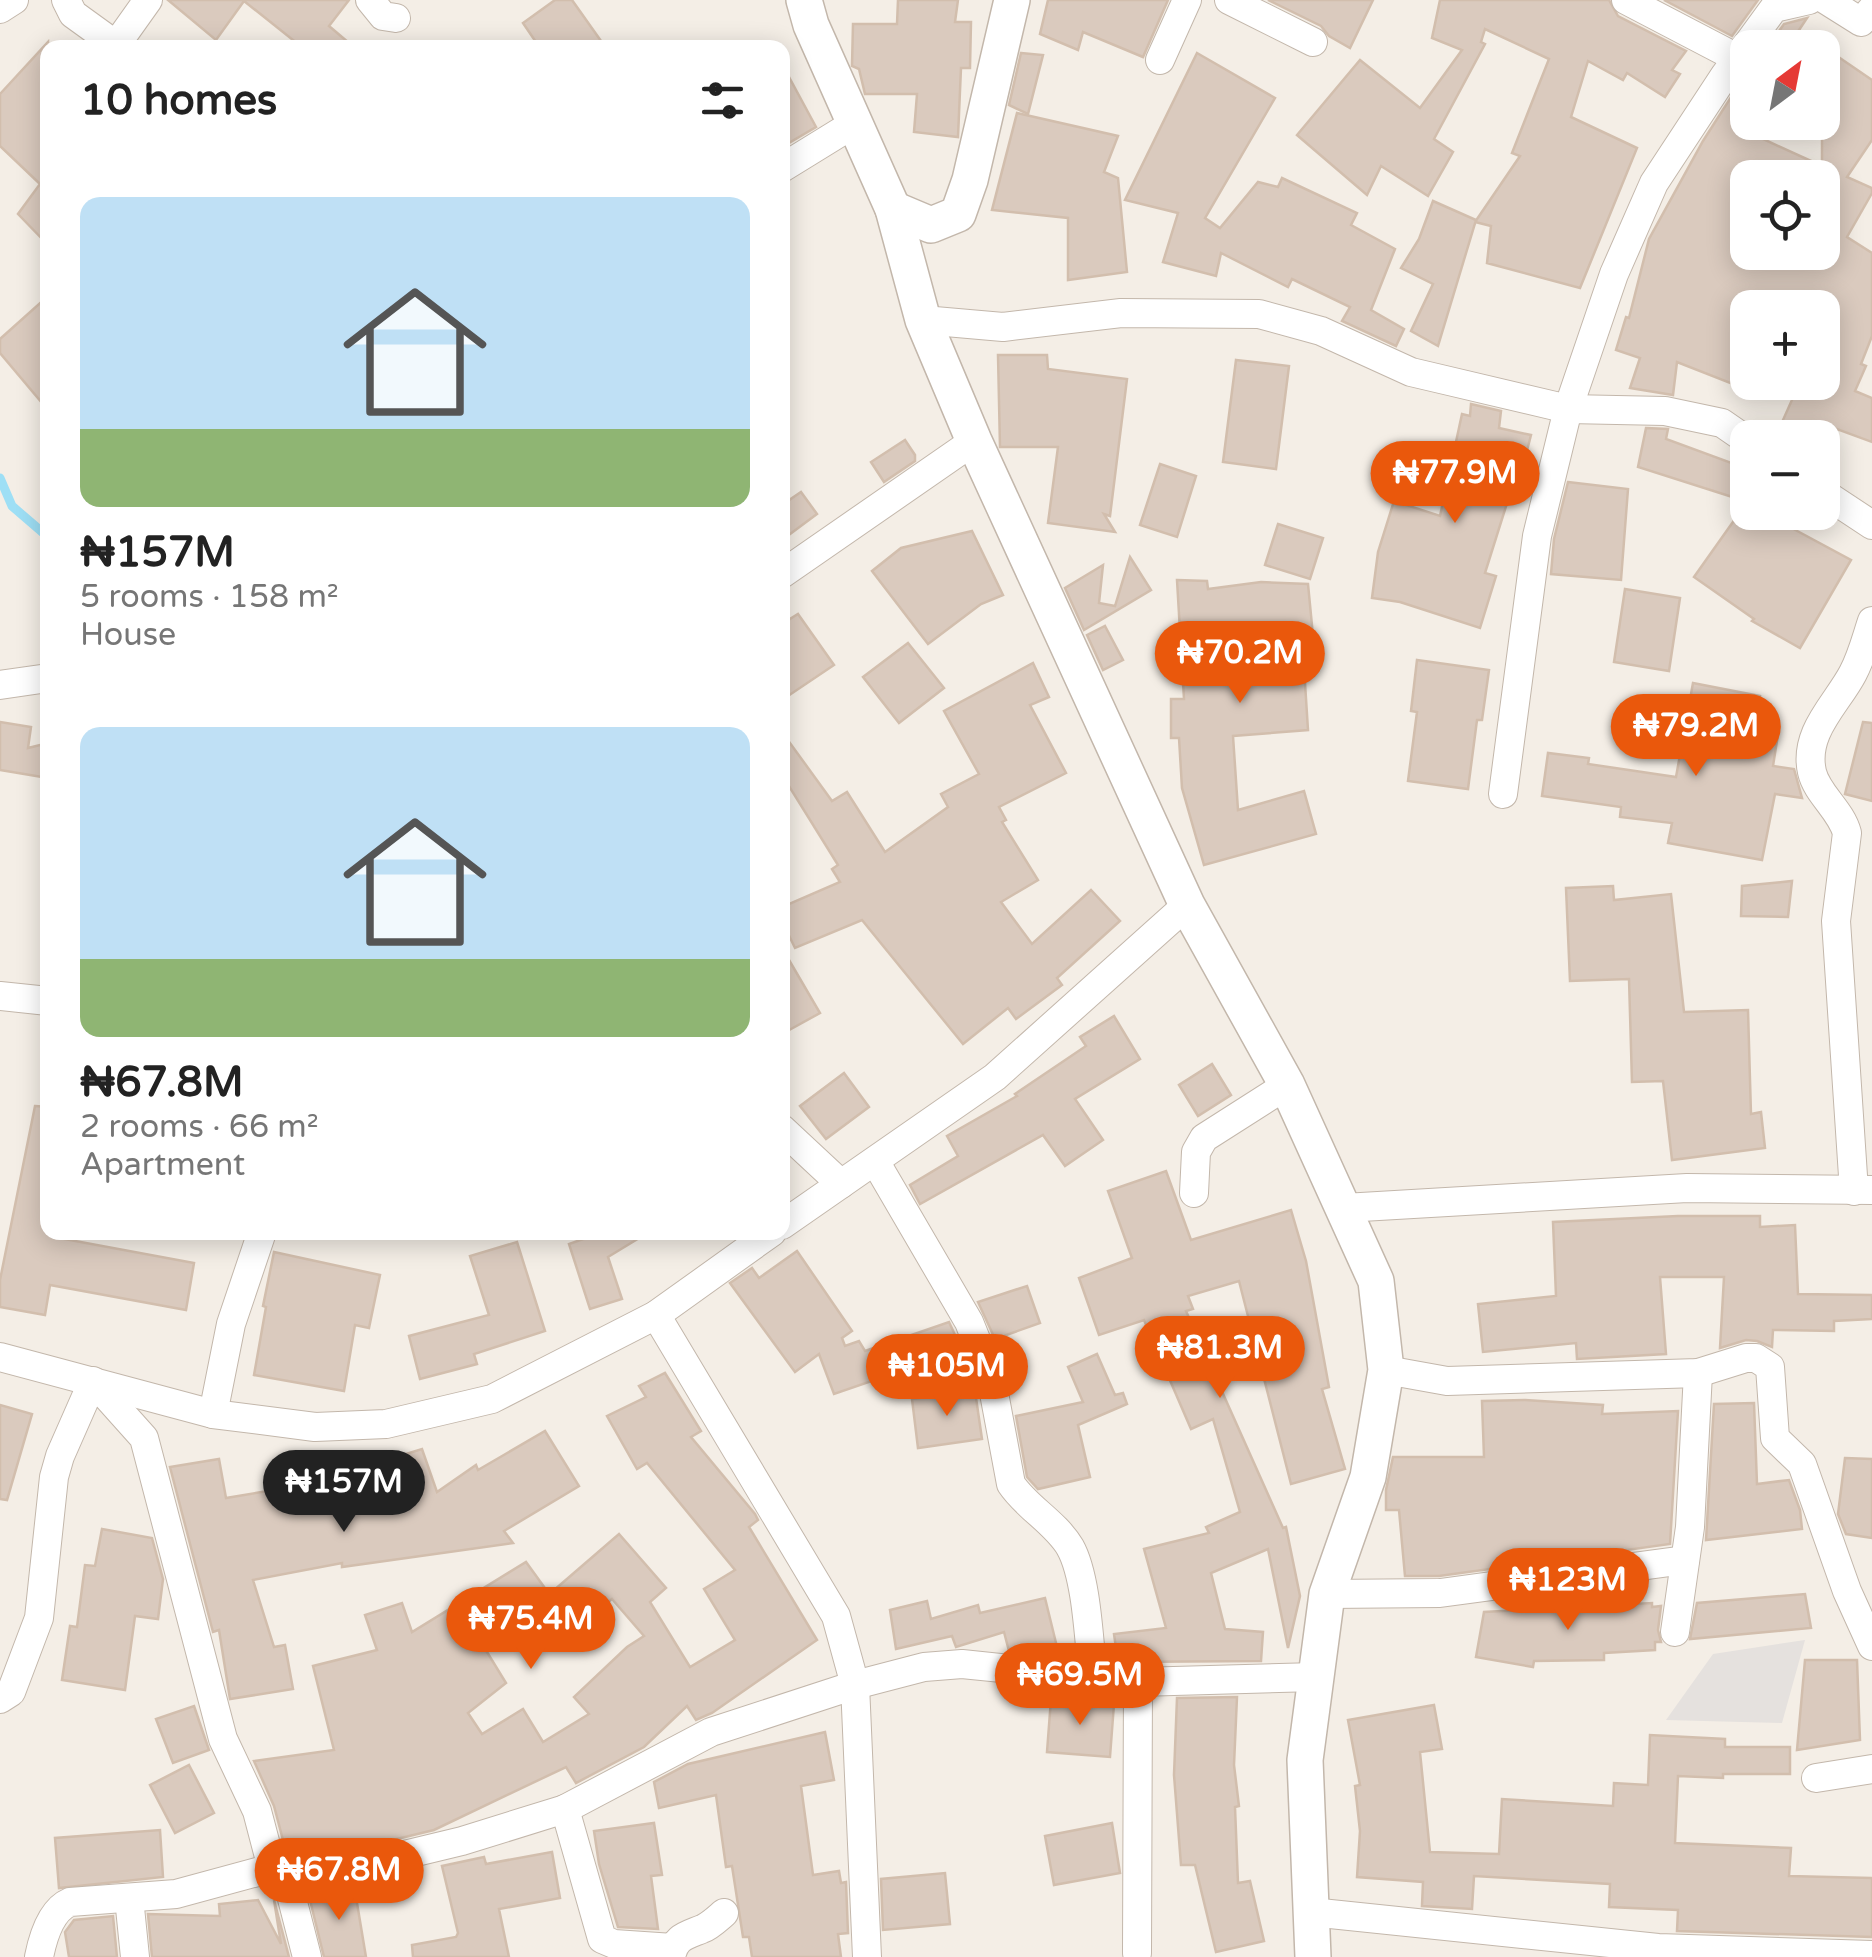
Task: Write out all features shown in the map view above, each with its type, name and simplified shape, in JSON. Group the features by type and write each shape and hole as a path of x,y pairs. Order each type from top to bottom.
{"street":[{"path":"0,9 14,0"},
{"path":"66,0 74,14 110,40"},
{"path":"122,40 148,0"},
{"path":"370,0 383,16 396,18"},
{"path":"804,0 893,210 924,320 974,440 1187,905 1287,1085 1376,1281 1386,1370 1368,1477 1327,1594 1305,1760 1314,1957"},
{"path":"893,210 931,225 958,214 970,180 1012,0"},
{"path":"1160,60 1187,0"},
{"path":"1229,0 1313,42"},
{"path":"1626,0 1730,54"},
{"path":"1758,30 1774,8 1809,0"},
{"path":"1826,0 1861,22 1872,9"},
{"path":"1503,794 1538,536 1568,409 1614,274 1654,184 1730,69"},
{"path":"790,163 855,123"},
{"path":"924,320 1004,327 1121,313 1258,314 1320,331 1411,372 1568,409 1665,411 1722,423 1730,428"},
{"path":"794,555 974,440"},
{"path":"1840,504 1872,525"},
{"path":"1344,1208 1687,1188 1863,1190 1836,921 1846,833 1844,823 1812,774 1812,747 1819,724 1860,660 1872,621"},
{"path":"0,684 40,679"},
{"path":"790,1219 995,1077 1187,905"},
{"path":"0,996 40,1001"},
{"path":"1194,1194 1196,1152 1204,1138 1287,1085"},
{"path":"790,1136 841,1184"},
{"path":"875,1160 969,1322 991,1377 1011,1484 1071,1548 1085,1603 1093,1678"},
{"path":"213,1414 232,1324 259,1240"},
{"path":"0,1357 213,1414 316,1427 386,1424 492,1400 656,1316 761,1240"},
{"path":"656,1316 836,1616 856,1685 867,1957"},
{"path":"1386,1370 1448,1382 1698,1373 1756,1358 1770,1366 1775,1438 1802,1464 1848,1592 1872,1646"},
{"path":"1674,1632 1690,1528 1698,1373"},
{"path":"0,1699 11,1692 40,1618 54,1477 93,1381"},
{"path":"93,1381 144,1438 222,1739 257,1811 306,1957"},
{"path":"1327,1594 1440,1594 1685,1560"},
{"path":"39,1957 43,1938 60,1906 70,1902 176,1894 462,1842 565,1809 711,1732 924,1667 962,1664 1138,1682 1316,1677"},
{"path":"1137,1953 1138,1682"},
{"path":"1816,1778 1872,1769"},
{"path":"565,1809 594,1922 602,1939 672,1952 682,1935 706,1928 724,1913"},
{"path":"129,1898 136,1957"},
{"path":"1310,1912 1658,1948 1872,1955"}],"shaded area":[{"path":"1805,1640 1782,1723 1666,1720 1713,1654"}],"building":[{"path":"168,0 349,0 329,26 346,40 293,40 244,1 216,40"},
{"path":"555,0 572,0 600,40 535,40 523,23"},
{"path":"898,0 958,0 955,22 971,22 970,68 961,68 958,137 914,132 917,94 865,94 859,69 852,66 853,24 897,24"},
{"path":"1048,0 1168,0 1143,57 1083,32 1078,50 1040,34"},
{"path":"1268,0 1373,0 1350,48 1329,36 1321,26"},
{"path":"1440,0 1609,0 1618,16 1686,51 1672,70 1680,74 1665,97 1627,73 1623,80 1588,61 1571,117 1637,148 1580,288 1487,263 1491,226 1475,222 1520,156 1512,153 1549,59 1485,29 1481,42 1485,44 1434,139 1453,152 1428,196 1381,166 1367,195 1297,135 1360,60 1420,108 1462,50 1432,38"},
{"path":"1664,0 1758,0 1736,30 1730,30 1730,35"},
{"path":"1807,18 1799,30 1780,30 1784,24"},
{"path":"40,51 40,184 0,146 0,94"},
{"path":"1021,53 1043,55 1028,114 1009,105"},
{"path":"1197,53 1275,98 1205,218 1220,228 1258,182 1278,187 1282,178 1357,213 1351,225 1395,249 1371,310 1404,329 1396,346 1342,321 1350,307 1292,279 1288,287 1221,253 1216,276 1163,262 1178,213 1125,200"},
{"path":"1840,58 1872,80 1872,140 1847,177 1872,188 1872,193 1847,237 1872,253 1872,336 1861,364 1866,366 1855,391 1872,398 1872,442 1840,430 1840,420 1783,420 1792,400 1840,400 1840,290 1730,290 1730,383 1677,362 1673,395 1630,388 1640,358 1616,350 1626,317 1629,318 1649,239 1730,99 1730,140 1765,140 1809,160 1730,160 1730,270 1840,270 1840,160 1822,160 1822,140 1840,140"},
{"path":"790,79 816,127 790,142"},
{"path":"1017,113 1118,136 1104,172 1118,178 1127,272 1068,280 1068,218 992,210"},
{"path":"40,184 40,237 18,214"},
{"path":"1433,201 1476,220 1438,346 1411,331 1433,284 1401,268 1419,239"},
{"path":"40,303 40,400 0,353 0,339"},
{"path":"998,355 1047,355 1048,369 1127,379 1110,516 1104,514 1115,532 1048,523 1058,447 1000,447"},
{"path":"1236,360 1289,366 1276,469 1223,462"},
{"path":"1471,404 1501,411 1499,428 1531,435 1514,501 1508,500 1485,573 1496,576 1480,628 1400,602 1372,598 1378,552 1394,501 1440,516 1462,414 1470,416"},
{"path":"1646,428 1668,429 1666,439 1730,462 1730,496 1638,467"},
{"path":"905,440 915,461 884,482 871,462"},
{"path":"1160,464 1196,476 1177,537 1140,525"},
{"path":"1568,482 1628,489 1621,580 1551,574 1554,539"},
{"path":"801,492 817,514 790,534 790,500"},
{"path":"1278,524 1323,538 1310,579 1265,565"},
{"path":"1730,526 1730,530 1795,530 1851,560 1800,648 1752,621 1694,577"},
{"path":"972,531 1003,595 981,604 928,644 872,571 901,548"},
{"path":"1130,557 1151,590 1084,630 1065,588 1103,565 1099,603 1115,606"},
{"path":"1177,580 1207,581 1208,589 1261,582 1308,584 1316,667 1304,667 1308,730 1233,736 1238,810 1304,791 1316,834 1204,865 1182,788 1179,738 1171,738 1171,699 1184,699"},
{"path":"1625,589 1680,598 1669,671 1614,662"},
{"path":"798,614 834,665 790,695 790,619"},
{"path":"1105,626 1123,660 1103,670 1087,635"},
{"path":"908,643 944,688 899,723 863,677"},
{"path":"1417,660 1489,670 1482,720 1477,720 1468,789 1408,781 1417,712 1411,711"},
{"path":"1033,663 1049,697 1030,705 1066,773 999,807 1006,820 1002,822 1038,880 1001,902 1032,944 1091,890 1120,921 1057,978 1062,985 1016,1019 1008,1008 963,1044 862,920 795,948 790,938 790,904 840,882 832,869 838,865 790,788 790,743 832,801 847,792 885,852 948,807 941,794 979,774 944,711"},
{"path":"1693,683 1760,696 1755,724 1779,728 1773,766 1794,769 1802,798 1775,794 1762,860 1668,843 1672,823 1620,817 1621,807 1542,796 1548,753 1589,758 1588,764 1676,777"},
{"path":"0,722 31,727 28,748 40,745 40,777 0,770"},
{"path":"1863,722 1872,723 1872,801 1845,794"},
{"path":"1792,881 1788,917 1741,916 1742,886"},
{"path":"1613,886 1614,900 1671,894 1684,1012 1748,1010 1751,1114 1761,1112 1765,1148 1672,1160 1663,1081 1632,1082 1629,979 1570,981 1566,888"},
{"path":"790,962 820,1013 790,1030"},
{"path":"1114,1016 1140,1059 1075,1099 1103,1140 1065,1166 1043,1135 920,1204 910,1185 958,1156 947,1136 1017,1096 1086,1046 1080,1037"},
{"path":"1212,1064 1231,1095 1198,1116 1179,1085"},
{"path":"844,1073 869,1107 826,1139 800,1106"},
{"path":"35,1106 40,1106 40,1240 70,1240 194,1263 186,1310 50,1285 45,1315 0,1307 0,1280"},
{"path":"1166,1171 1191,1240 1291,1210 1306,1261 1329,1387 1322,1389 1345,1469 1291,1484 1239,1281 1188,1296 1193,1309 1186,1311 1283,1528 1286,1527 1300,1596 1288,1648 1268,1549 1211,1573 1225,1629 1263,1632 1261,1661 1118,1662 1114,1634 1166,1628 1144,1549 1209,1533 1206,1527 1240,1512 1213,1419 1191,1429 1144,1320 1099,1335 1079,1278 1132,1258 1108,1191"},
{"path":"1760,1216 1760,1227 1795,1225 1798,1294 1872,1295 1872,1319 1834,1321 1834,1331 1773,1330 1772,1347 1746,1340 1720,1348 1724,1277 1660,1277 1666,1354 1577,1359 1576,1343 1483,1352 1478,1304 1556,1296 1553,1222"},
{"path":"580,1240 636,1240 608,1257 622,1299 590,1309 569,1244"},
{"path":"517,1242 545,1331 474,1354 477,1364 420,1379 409,1336 489,1315 470,1256"},
{"path":"797,1251 852,1331 842,1338 845,1346 859,1341 865,1351 949,1322 962,1350 834,1394 819,1354 795,1372 730,1283 752,1268 759,1278"},
{"path":"274,1252 380,1275 369,1328 355,1325 344,1391 254,1375"},
{"path":"1027,1286 1040,1323 995,1339 978,1302"},
{"path":"1097,1354 1115,1395 1123,1393 1127,1404 1078,1425 1090,1477 1038,1489 1027,1477 1016,1416 1083,1402 1068,1367"},
{"path":"665,1373 701,1431 691,1437 755,1514 758,1520 749,1527 817,1640 712,1713 696,1720 687,1706 644,1747 576,1783 566,1767 434,1830 293,1864 254,1761 334,1750 313,1666 377,1650 365,1615 402,1603 412,1632 526,1562 547,1591 479,1639 506,1683 468,1713 482,1734 523,1709 543,1742 589,1714 574,1697 644,1636 612,1599 564,1637 538,1604 619,1534 666,1588 650,1602 690,1667 735,1640 704,1589 735,1570 647,1463 637,1469 607,1416 646,1397 639,1386"},
{"path":"975,1391 982,1439 918,1448 912,1399"},
{"path":"1482,1401 1603,1405 1602,1414 1678,1411 1670,1544 1439,1576 1405,1576 1399,1510 1386,1510 1393,1457 1484,1457"},
{"path":"1754,1403 1757,1484 1789,1480 1802,1529 1706,1540 1714,1404"},
{"path":"0,1405 32,1414 7,1500 0,1499"},
{"path":"545,1431 579,1486 504,1531 513,1543 342,1567 342,1563 253,1580 274,1647 285,1645 293,1689 230,1699 219,1630 213,1632 170,1467 219,1459 226,1498 403,1468 399,1456 422,1449 437,1492 476,1465 478,1470"},
{"path":"1845,1458 1872,1459 1872,1538 1846,1534 1838,1514"},
{"path":"102,1529 152,1538 163,1579 158,1619 135,1616 125,1690 62,1680 70,1626 77,1627 85,1565 95,1566"},
{"path":"1805,1594 1811,1628 1690,1639 1697,1603"},
{"path":"1045,1598 1057,1647 1028,1653 1009,1651 1004,1632 956,1647 952,1636 896,1649 890,1610 927,1601 931,1619 978,1605 980,1613"},
{"path":"1652,1603 1652,1607 1661,1606 1661,1642 1655,1642 1655,1650 1604,1653 1604,1660 1534,1661 1533,1667 1476,1657 1484,1612"},
{"path":"1805,1660 1857,1660 1860,1740 1797,1750"},
{"path":"1237,1697 1234,1765 1239,1806 1235,1807 1238,1883 1250,1881 1264,1941 1216,1952 1195,1865 1181,1865 1174,1775 1177,1698"},
{"path":"1051,1699 1114,1704 1110,1757 1047,1752"},
{"path":"1434,1705 1442,1749 1420,1752 1430,1852 1499,1854 1502,1799 1613,1806 1614,1783 1648,1785 1650,1735 1725,1739 1725,1747 1790,1747 1790,1774 1678,1776 1675,1843 1791,1848 1789,1876 1872,1878 1872,1937 1677,1931 1678,1910 1609,1907 1610,1884 1474,1876 1472,1909 1422,1906 1423,1882 1357,1877 1360,1831 1355,1786 1360,1785 1348,1720"},
{"path":"194,1706 209,1750 173,1763 156,1719"},
{"path":"825,1732 834,1780 801,1786 813,1875 839,1871 841,1883 846,1882 848,1933 838,1934 841,1957 752,1957 749,1937 743,1937 732,1866 726,1867 716,1795 659,1808 654,1782 688,1764"},
{"path":"189,1765 214,1813 175,1833 150,1785"},
{"path":"654,1823 662,1875 651,1876 658,1929 618,1927 599,1864 594,1831"},
{"path":"1112,1823 1120,1873 1054,1885 1045,1836"},
{"path":"160,1830 163,1877 59,1888 55,1838"},
{"path":"552,1852 560,1898 499,1909 509,1957 413,1957 412,1945 456,1937 458,1933 442,1866 484,1857 486,1864"},
{"path":"945,1873 950,1924 883,1930 881,1879"},
{"path":"354,1885 366,1957 324,1957 309,1896"},
{"path":"258,1900 281,1944 274,1900 289,1957 152,1957 148,1914 220,1916 219,1904"},
{"path":"113,1916 117,1957 69,1957 65,1932 74,1920"}],"waterway":[{"path":"0,478 12,506 40,530"}]}
